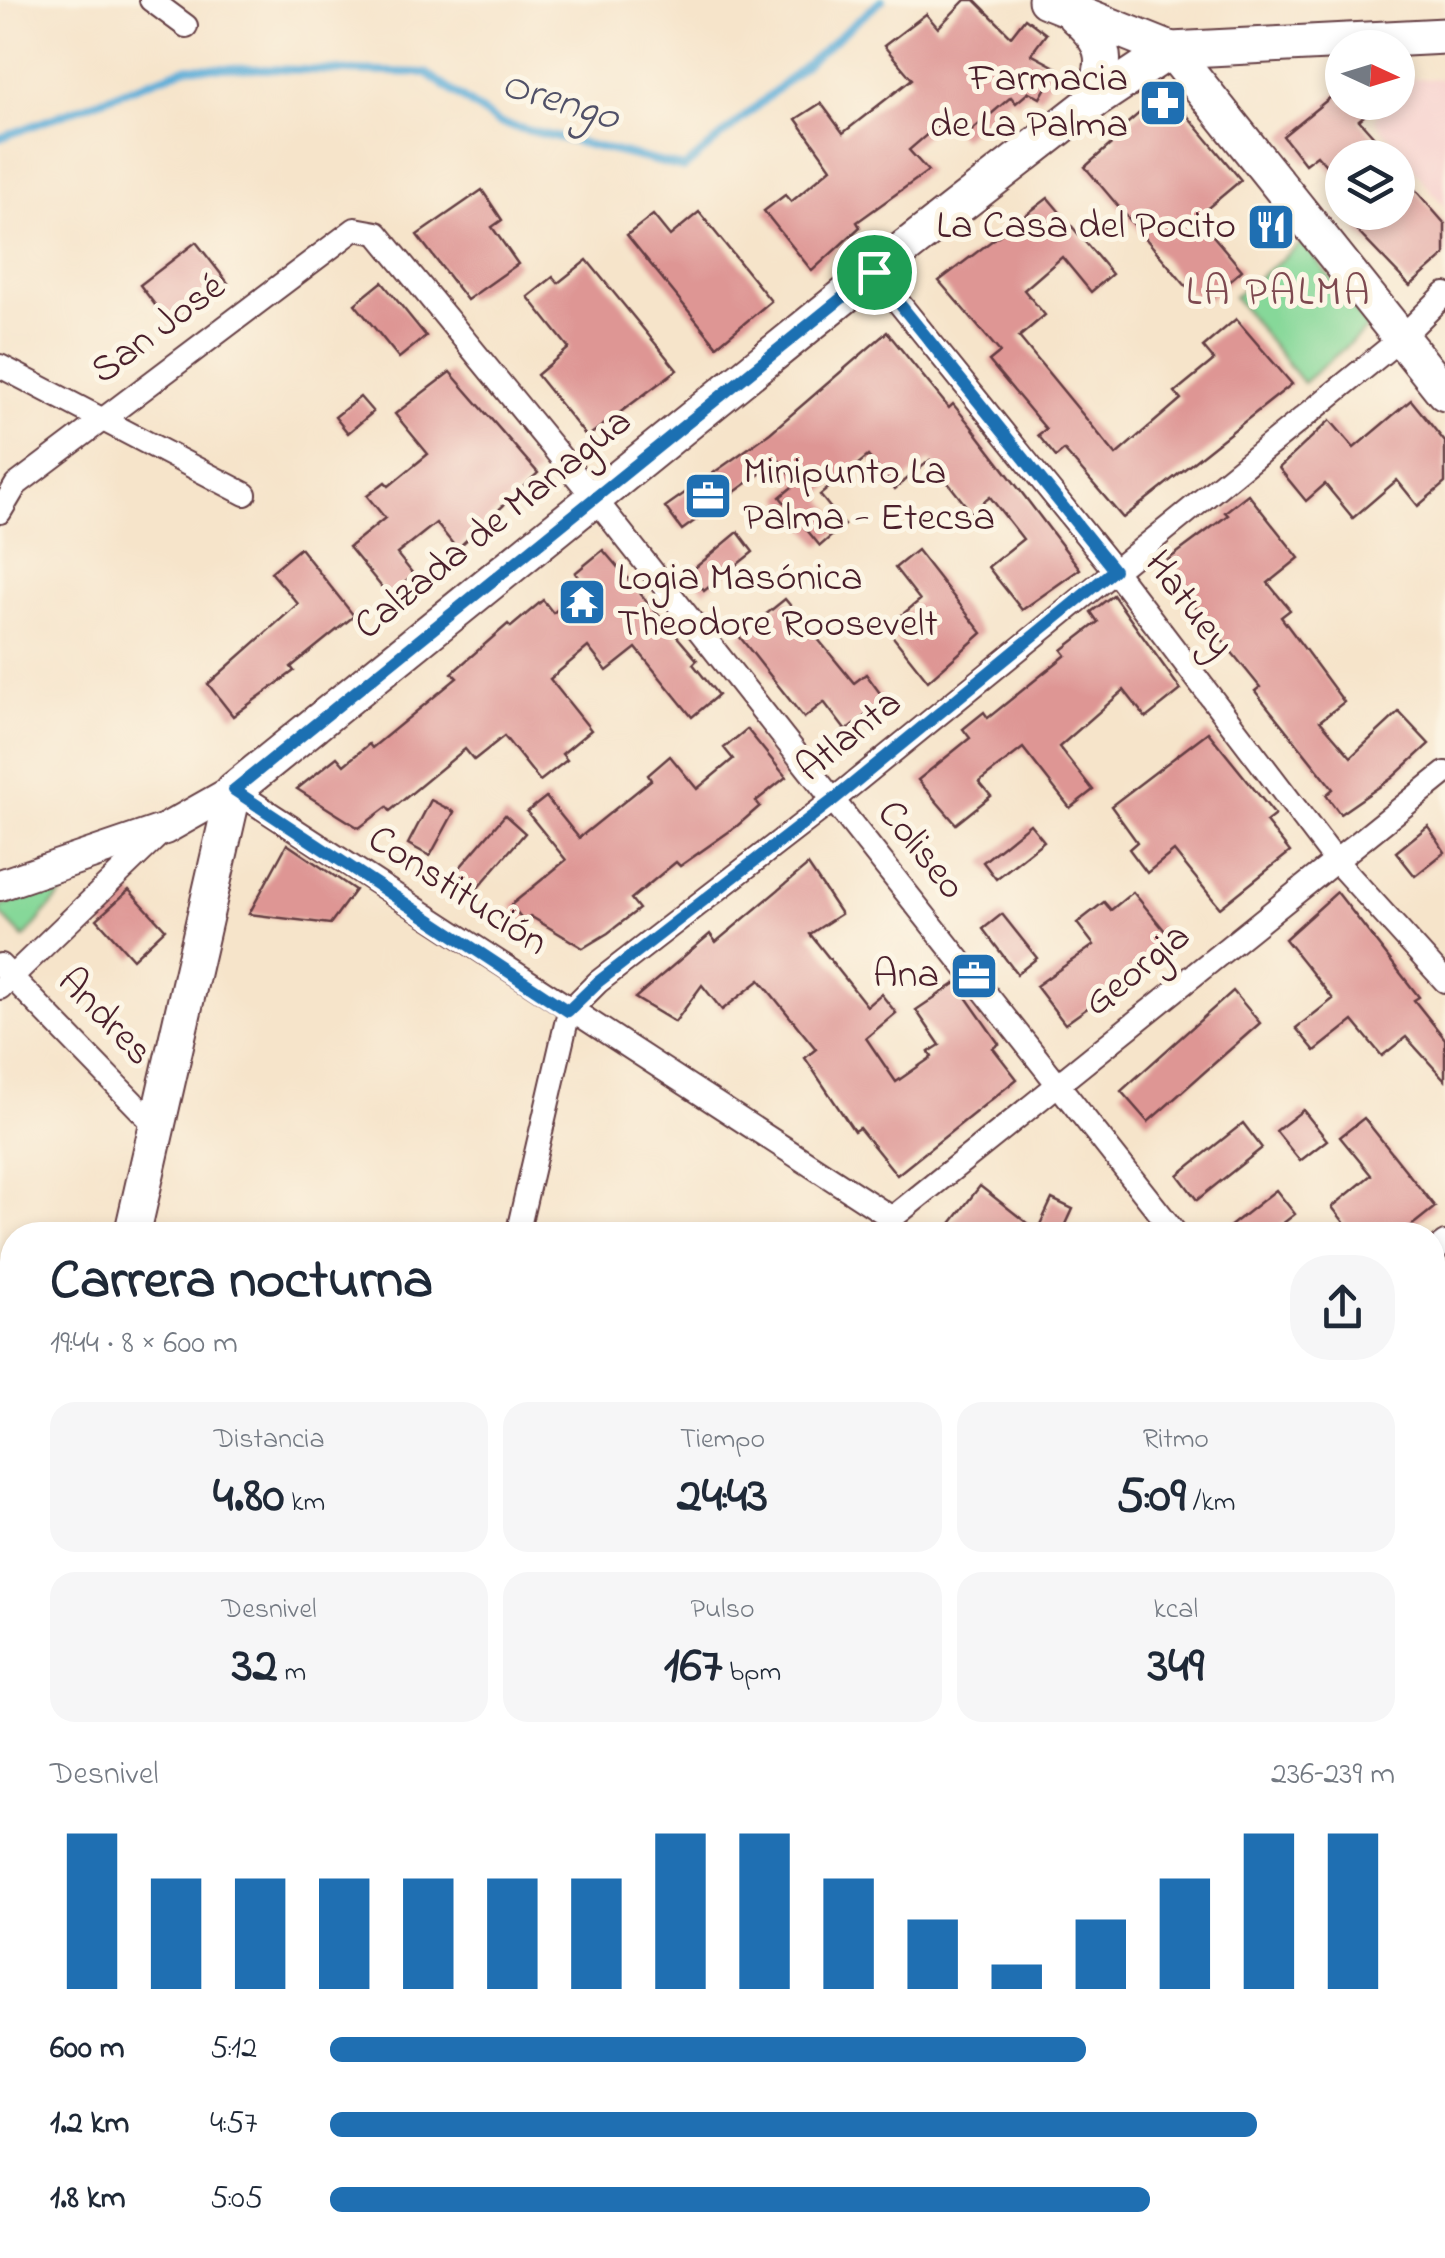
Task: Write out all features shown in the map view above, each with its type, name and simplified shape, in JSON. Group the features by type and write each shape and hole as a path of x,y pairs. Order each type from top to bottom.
{"main road":[{"path":"1058,6 1171,50 1445,36"},
{"path":"1058,6 1095,33 1102,50 1103,73 1091,103"},
{"path":"1171,50 1445,393"},
{"name":"Calzada de Managua","path":"234,790 874,272 1091,103 1171,50"},
{"path":"0,885 165,829 234,790"},
{"path":"135,1222 154,1124 234,790"}],"street":[{"path":"151,0 186,26"},
{"name":"San José","path":"0,512 16,485 355,230 377,234"},
{"name":"Coliseo","path":"377,234 595,498 1167,1222"},
{"name":"Hatuey","path":"874,272 1114,570 1335,860 1445,981"},
{"name":"Atlanta","path":"568,1011 598,982 832,801 1400,339 1445,294"},
{"path":"0,366 244,494"},
{"name":"Georgia","path":"896,1222 1058,1084 1445,773"},
{"name":"Constitución","path":"234,790 883,1222"},
{"path":"4,977 165,829"},
{"name":"Andres","path":"4,977 154,1124"},
{"path":"520,1222 568,1011"}],"shaded area":[{"path":"1415,78 1445,79 1445,208 1415,170 1415,140 1391,140 1375,120 1415,120"}],"green space":[{"path":"1303,242 1368,328 1303,383 1234,297"},
{"path":"75,878 24,938 0,913 0,907"}],"building":[{"path":"965,0 975,0 1011,36 1025,18 1046,34 1031,54 1057,68 1040,98 1029,92 1016,103 1011,97 962,139 945,119 909,150 928,171 857,222 860,227 812,271 764,211 785,195 791,202 831,168 796,119 821,103 843,133 912,79 884,46 926,14 938,28"},
{"path":"1166,90 1241,180 1197,217 1242,270 1202,305 1085,167 1117,139 1114,135"},
{"path":"1325,102 1325,120 1359,120 1377,140 1325,140 1325,164 1317,155 1305,164 1283,136"},
{"path":"482,190 502,220 492,227 518,264 467,300 417,235"},
{"path":"1415,190 1445,224 1445,255 1410,286 1357,231 1415,230"},
{"path":"1048,198 1112,274 1091,292 1062,257 1024,290 1045,315 1019,337 1116,455 1181,399 1175,392 1214,360 1203,347 1236,319 1292,384 1123,518 1064,450 1056,457 1038,435 1046,429 989,361 1000,352 939,281"},
{"path":"699,212 771,301 717,346 627,235 653,215 670,236"},
{"path":"196,242 228,283 171,326 140,285"},
{"path":"587,260 677,370 587,437 537,375 569,348 528,297 553,277 558,283"},
{"path":"382,282 426,336 399,358 355,304"},
{"path":"887,332 949,408 953,404 971,426 1080,569 1022,610 988,567 1023,539 990,497 971,512 930,460 895,489 868,456 820,495 844,525 820,546 780,497 797,483 779,460 682,530 665,507 770,433"},
{"path":"450,372 538,473 457,549 436,523 397,554 414,575 389,596 349,547 385,518 367,496 385,482 389,486 428,454 395,414"},
{"path":"360,397 373,412 348,433 335,417"},
{"path":"1411,400 1445,442 1445,483 1418,506 1397,480 1353,518 1325,484 1306,501 1279,468 1330,420 1354,448"},
{"path":"1248,494 1299,558 1268,583 1290,610 1281,617 1344,702 1320,721 1351,757 1399,712 1429,744 1392,778 1340,814 1326,795 1333,789 1255,691 1260,687 1161,565 1228,515 1225,512"},
{"path":"738,532 753,552 704,591 690,572"},
{"path":"300,548 354,616 291,667 294,671 233,716 208,684 298,604 271,572"},
{"path":"603,550 697,660 693,664 718,695 692,717 636,648 607,671 588,647 550,679 591,730 562,754 567,760 540,781 504,736 474,760 465,749 390,811 387,807 359,828 297,789 337,757 344,765 369,744 372,748 457,678 452,673 508,624 511,627 543,600 553,613 586,587 575,573"},
{"path":"917,550 982,633 928,681 886,628 920,600 895,568"},
{"path":"1113,595 1181,690 1146,718 1124,690 1059,747 1093,790 1070,808 1023,748 979,782 991,796 956,824 918,780 970,738 963,729 984,712 988,718 1066,655 1062,650 1098,622 1091,612"},
{"path":"785,599 854,683 866,674 885,700 846,731 824,702 804,718 739,636"},
{"path":"747,729 786,777 756,801 760,806 737,826 680,866 676,862 631,899 639,909 608,933 583,948 530,916 524,921 511,905 566,860 527,812 546,797 579,838 651,780 648,775 670,756 697,789 733,759 724,748"},
{"path":"1208,732 1275,815 1266,822 1290,852 1220,908 1174,851 1147,873 1129,849 1137,842 1111,806"},
{"path":"431,800 454,812 430,856 408,844"},
{"path":"505,815 525,833 476,890 456,872"},
{"path":"1030,824 1044,841 996,879 983,862"},
{"path":"1428,826 1445,852 1415,876 1396,852"},
{"path":"287,844 355,890 330,924 249,914"},
{"path":"808,865 841,914 810,934 867,1006 881,994 896,1013 866,1038 896,1082 932,1057 929,1052 940,1045 916,1010 956,983 999,1044 993,1048 1017,1079 897,1175 859,1128 854,1131 805,1058 816,1049 760,980 722,1010 702,985 675,1022 635,998 710,934 716,942"},
{"path":"129,890 165,929 133,959 97,919"},
{"path":"1133,892 1169,936 1114,989 1065,1024 1036,986 1094,945 1077,923 1104,902 1111,910"},
{"path":"1337,892 1419,997 1414,1000 1445,1039 1445,1080 1406,1037 1382,1056 1353,1021 1315,1051 1296,1028 1333,999 1285,939"},
{"path":"1002,914 1037,958 1017,974 983,929"},
{"path":"1233,991 1260,1023 1148,1122 1121,1091"},
{"path":"1303,1110 1327,1140 1300,1161 1276,1131"},
{"path":"1364,1118 1435,1207 1416,1222 1344,1222 1332,1207 1371,1175 1340,1137"},
{"path":"1243,1123 1262,1148 1197,1200 1178,1175"},
{"path":"980,1186 1026,1222 952,1222"},
{"path":"1276,1190 1295,1214 1285,1222 1235,1222"},
{"path":"1052,1199 1073,1209 1067,1222 1041,1222"}],"waterway":[{"name":"Orengo","path":"0,138 188,67 426,73 498,123 684,168 882,0"}],"place":[{"name":"Farmacia de La Palma","path":"1163,103"},
{"name":"La Casa del Pocito","path":"1271,227"},
{"name":"Minipunto La Palma - Etecsa","path":"708,496"},
{"name":"Logia Masónica Theodore Roosevelt","path":"582,602"},
{"name":"Ana","path":"974,976"}],"district":[{"name":"LA PALMA","path":"1279,293"}],"route":[{"path":"874,272 1114,570 832,801 598,982 568,1011 234,790 644,459 874,272"}]}
